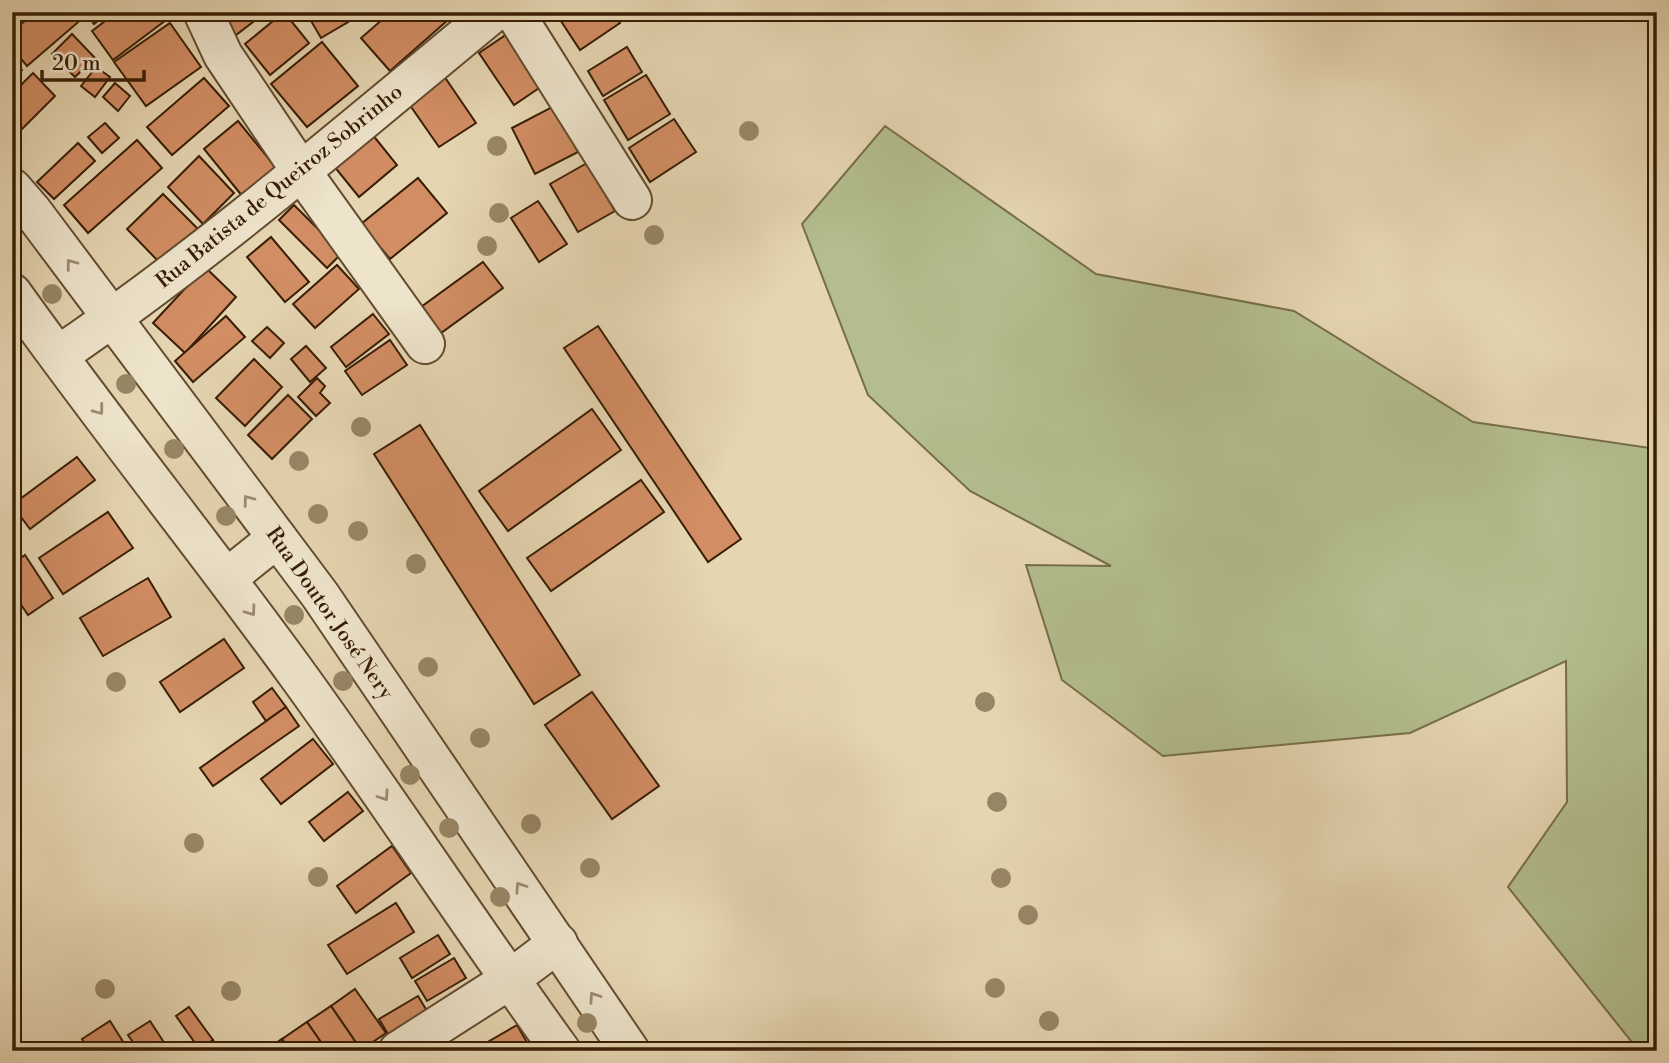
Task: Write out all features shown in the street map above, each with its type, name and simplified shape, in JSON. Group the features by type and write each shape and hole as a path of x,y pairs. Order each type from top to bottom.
{"street":[{"path":"203,12 223,55 301,171 425,344"},
{"name":"Rua Batista de Queiroz Sobrinho","path":"59,355 112,318 301,171 494,12"},
{"path":"514,12 632,200"},
{"name":"Rua Doutor José Nery","path":"12,188 320,595 630,1051"},
{"path":"12,293 23,334 59,355 227,578 357,757 509,980 561,1051"},
{"path":"227,578 276,538"},
{"path":"357,757 403,718"},
{"path":"398,1051 509,980 558,943"}],"green space":[{"path":"885,126 1096,274 1294,311 1473,422 1657,449 1657,1051 1639,1051 1508,887 1567,802 1566,661 1410,733 1163,756 1062,680 1026,565 1111,566 970,491 868,395 802,224"}],"building":[{"path":"35,12 78,12 83,18 27,66 12,48 12,32"},
{"path":"85,12 109,12 94,24"},
{"path":"117,12 166,12 170,17 113,60 92,31"},
{"path":"219,12 266,12 236,35"},
{"path":"284,12 309,43 270,75 245,44"},
{"path":"343,12 348,22 321,38 307,14"},
{"path":"391,12 457,12 390,71 361,38"},
{"path":"555,12 613,12 620,23 580,50"},
{"path":"170,23 201,67 146,106 114,62"},
{"path":"510,32 545,84 514,105 479,53"},
{"path":"72,34 95,58 75,77 52,54"},
{"path":"322,42 358,86 307,127 271,84"},
{"path":"627,47 642,72 603,96 588,71"},
{"path":"12,58 22,70 12,78"},
{"path":"96,67 110,77 95,97 81,86"},
{"path":"33,73 55,96 12,139 12,94"},
{"path":"646,75 670,114 628,140 604,100"},
{"path":"444,76 476,123 439,147 407,101"},
{"path":"204,78 229,106 172,155 147,127"},
{"path":"115,83 130,96 118,111 103,97"},
{"path":"554,106 578,152 535,174 512,128"},
{"path":"674,119 696,152 650,182 629,148"},
{"path":"238,121 278,170 243,197 204,149"},
{"path":"105,123 119,138 102,153 88,137"},
{"path":"372,134 397,165 359,197 333,165"},
{"path":"137,140 162,168 88,233 64,205"},
{"path":"78,143 95,161 54,199 37,182"},
{"path":"199,156 234,193 203,224 168,187"},
{"path":"587,163 615,211 578,232 550,184"},
{"path":"418,178 447,213 390,259 361,224"},
{"path":"163,194 198,229 161,264 127,229"},
{"path":"538,201 567,244 539,262 511,218"},
{"path":"294,205 342,253 327,268 279,220"},
{"path":"271,237 309,282 285,302 247,257"},
{"path":"483,262 503,288 441,333 421,307"},
{"path":"337,265 359,289 315,328 293,304"},
{"path":"205,267 236,297 185,353 153,323"},
{"path":"373,314 389,334 346,367 331,347"},
{"path":"226,316 245,337 193,382 175,361"},
{"path":"598,326 741,539 708,562 564,348"},
{"path":"267,327 284,343 270,358 252,341"},
{"path":"390,340 407,365 362,395 345,371"},
{"path":"306,346 326,368 310,382 291,359"},
{"path":"254,359 282,387 245,426 216,398"},
{"path":"317,378 325,386 320,393 330,403 316,416 298,397"},
{"path":"288,395 312,419 272,459 248,435"},
{"path":"592,409 621,450 508,531 479,491"},
{"path":"420,425 580,675 534,704 374,454"},
{"path":"77,457 95,480 30,529 12,505"},
{"path":"641,480 664,512 551,591 527,558"},
{"path":"108,512 133,548 63,594 39,558"},
{"path":"25,555 53,598 28,615 12,591 12,564"},
{"path":"148,578 171,617 103,656 80,618"},
{"path":"224,639 244,668 180,712 160,682"},
{"path":"272,688 286,707 266,721 253,702"},
{"path":"592,692 659,786 612,819 545,725"},
{"path":"286,707 299,726 213,786 200,768"},
{"path":"313,739 333,764 281,804 261,779"},
{"path":"348,792 363,811 324,841 309,822"},
{"path":"392,846 411,873 356,913 337,886"},
{"path":"396,903 414,932 347,974 328,945"},
{"path":"438,935 450,954 412,978 400,958"},
{"path":"454,958 466,978 427,1001 415,981"},
{"path":"355,989 386,1033 361,1050 331,1006"},
{"path":"418,996 430,1016 391,1039 379,1019"},
{"path":"331,1006 360,1051 327,1051 307,1022"},
{"path":"189,1007 213,1040 200,1050 176,1016"},
{"path":"110,1021 129,1051 89,1051 82,1039"},
{"path":"150,1021 167,1047 162,1051 139,1051 128,1035"},
{"path":"307,1022 327,1051 290,1051 282,1039"},
{"path":"517,1025 532,1051 472,1051"},
{"path":"282,1039 290,1051 264,1051"},
{"path":"213,1040 220,1051 200,1051 200,1050"}]}
